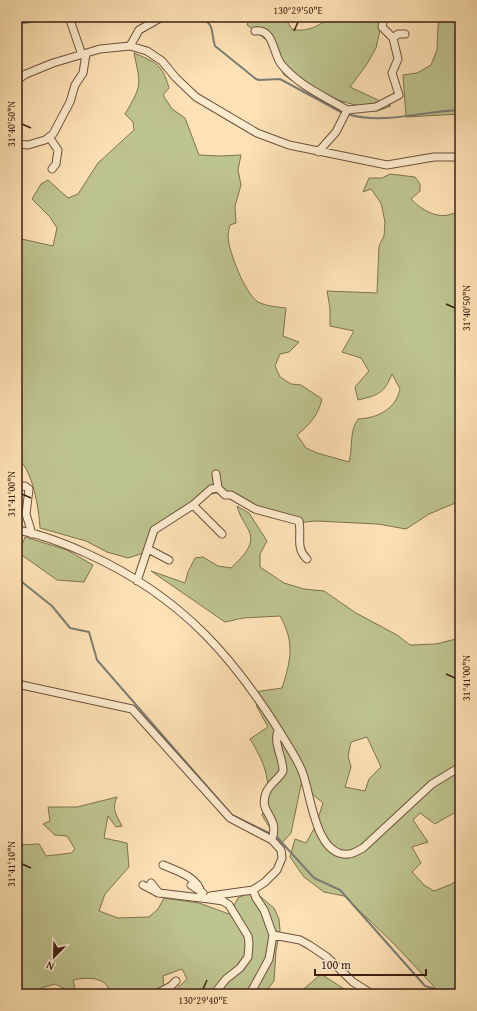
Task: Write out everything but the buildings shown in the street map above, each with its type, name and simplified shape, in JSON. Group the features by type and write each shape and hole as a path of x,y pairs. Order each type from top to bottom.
{"street":[{"path":"17,144 28,145 45,140 53,134 70,102 75,85 83,73 84,55 69,17"},
{"path":"130,46 139,30 162,17"},
{"path":"222,17 231,17"},
{"path":"255,31 259,31 267,35 272,40 275,55 282,65 306,88 347,110 376,107 399,95 392,73 398,59 393,38 382,27 384,17"},
{"path":"393,38 398,34 405,34"},
{"path":"17,80 26,74 53,63 116,46 130,46 147,51 162,61 176,78 196,97 257,133 289,145 318,152 387,164 434,157 460,157"},
{"path":"318,152 336,132 347,110"},
{"path":"49,137 58,150 56,164 52,169"},
{"path":"216,474 218,488 225,495 230,495 255,509 299,521 301,530 300,553 307,559"},
{"path":"17,487 25,486 29,488 26,514 32,534"},
{"path":"137,581 154,530 193,505 211,489 218,488"},
{"path":"193,505 222,534"},
{"path":"17,530 70,546 106,562 177,607 202,630 249,683 266,709 303,774 320,834 326,844 337,852 347,854 363,848 432,784 460,767"},
{"path":"148,549 169,560"},
{"path":"17,684 132,709 230,818 272,840 282,850 282,858 277,870 265,882 253,890 210,898 191,885"},
{"path":"272,840 275,829 274,822 264,808 264,798 269,786 283,770 283,763 276,738 278,731"},
{"path":"163,865 194,881 199,885 201,893"},
{"path":"151,883 158,893"},
{"path":"143,885 158,893 210,898 223,901 229,905 248,936 248,957 240,968 226,979 214,994"},
{"path":"250,994 269,959 273,935 264,910 256,898 253,890"},
{"path":"273,935 300,940 309,945 327,957 353,982 372,994"},
{"path":"156,994 171,986 176,981"},
{"path":"181,994 187,994"}],"green space":[{"path":"250,17 284,17 292,29 302,30 317,26 330,17 383,17 376,48 367,64 350,87 391,106 377,111 334,99 303,88 284,75 273,55 269,42 247,25"},
{"path":"441,17 460,17 460,114 406,117 403,75 417,73 431,65 437,50 438,26"},
{"path":"134,53 148,59 158,65 161,69 169,88 163,95 172,109 185,118 199,155 241,155 238,170 241,185 235,206 236,223 230,225 228,236 229,244 238,272 253,298 264,304 286,308 283,336 299,342 289,352 280,354 275,366 280,377 291,384 301,385 322,399 313,419 297,435 306,448 317,453 349,462 353,429 358,419 372,417 385,411 395,402 400,389 392,374 386,386 380,393 358,400 355,387 369,371 361,358 342,352 354,331 330,326 330,308 327,291 377,293 379,246 384,236 385,222 381,203 371,189 363,192 369,178 382,178 390,174 415,177 420,184 420,191 411,199 421,208 428,212 441,215 454,213 460,209 460,501 429,514 406,529 378,524 316,521 296,523 223,492 205,495 161,522 150,551 128,558 107,552 86,541 40,528 37,501 31,480 23,463 17,458 17,238 53,246 57,228 50,217 32,199 41,184 48,180 68,198 78,194 98,163 134,130 133,122 125,114 135,97 139,79"},
{"path":"237,506 249,513 267,541 260,554 260,567 284,583 304,589 324,591 356,613 397,635 410,645 436,644 460,638 460,822 454,813 435,824 420,813 413,820 428,842 412,847 421,863 412,872 424,885 434,891 452,884 460,877 460,994 440,993 393,943 344,896 324,892 304,877 290,857 295,839 306,843 316,825 323,803 301,785 291,833 280,845 262,815 266,804 268,785 264,767 250,739 268,727 257,707 254,692 282,688 288,669 290,651 290,643 285,625 280,616 243,618 225,622 151,571 185,583 188,572 195,558 203,557 218,566 231,568 246,552 249,547 251,537","holes":["367,737 381,767 369,779 365,791 345,787 351,767 348,756 351,742"]},
{"path":"25,537 67,550 93,565 84,582 57,580 19,553"},
{"path":"117,797 115,801 115,809 122,826 116,827 108,816 104,838 127,843 129,867 105,894 99,911 118,918 149,917 158,909 164,898 199,903 229,914 238,898 250,892 256,893 274,908 279,919 280,930 276,951 274,981 264,994 171,994 187,979 182,969 163,976 164,991 155,994 110,994 108,988 101,981 84,978 73,980 76,994 66,994 65,989 55,984 41,988 39,994 17,994 17,845 39,844 46,856 71,853 75,849 67,836 55,835 43,824 50,821 48,807 77,807"},
{"path":"321,974 352,994 298,994"}],"waterway":[{"path":"17,24 62,17"},
{"path":"198,17 208,22 210,25 215,46 256,79 280,79 341,112"},
{"path":"350,115 391,118 460,110"},
{"path":"17,578 52,606 70,628 89,632 97,660 232,815 271,834"},
{"path":"276,836 314,878 340,890 425,986 454,994"}]}
